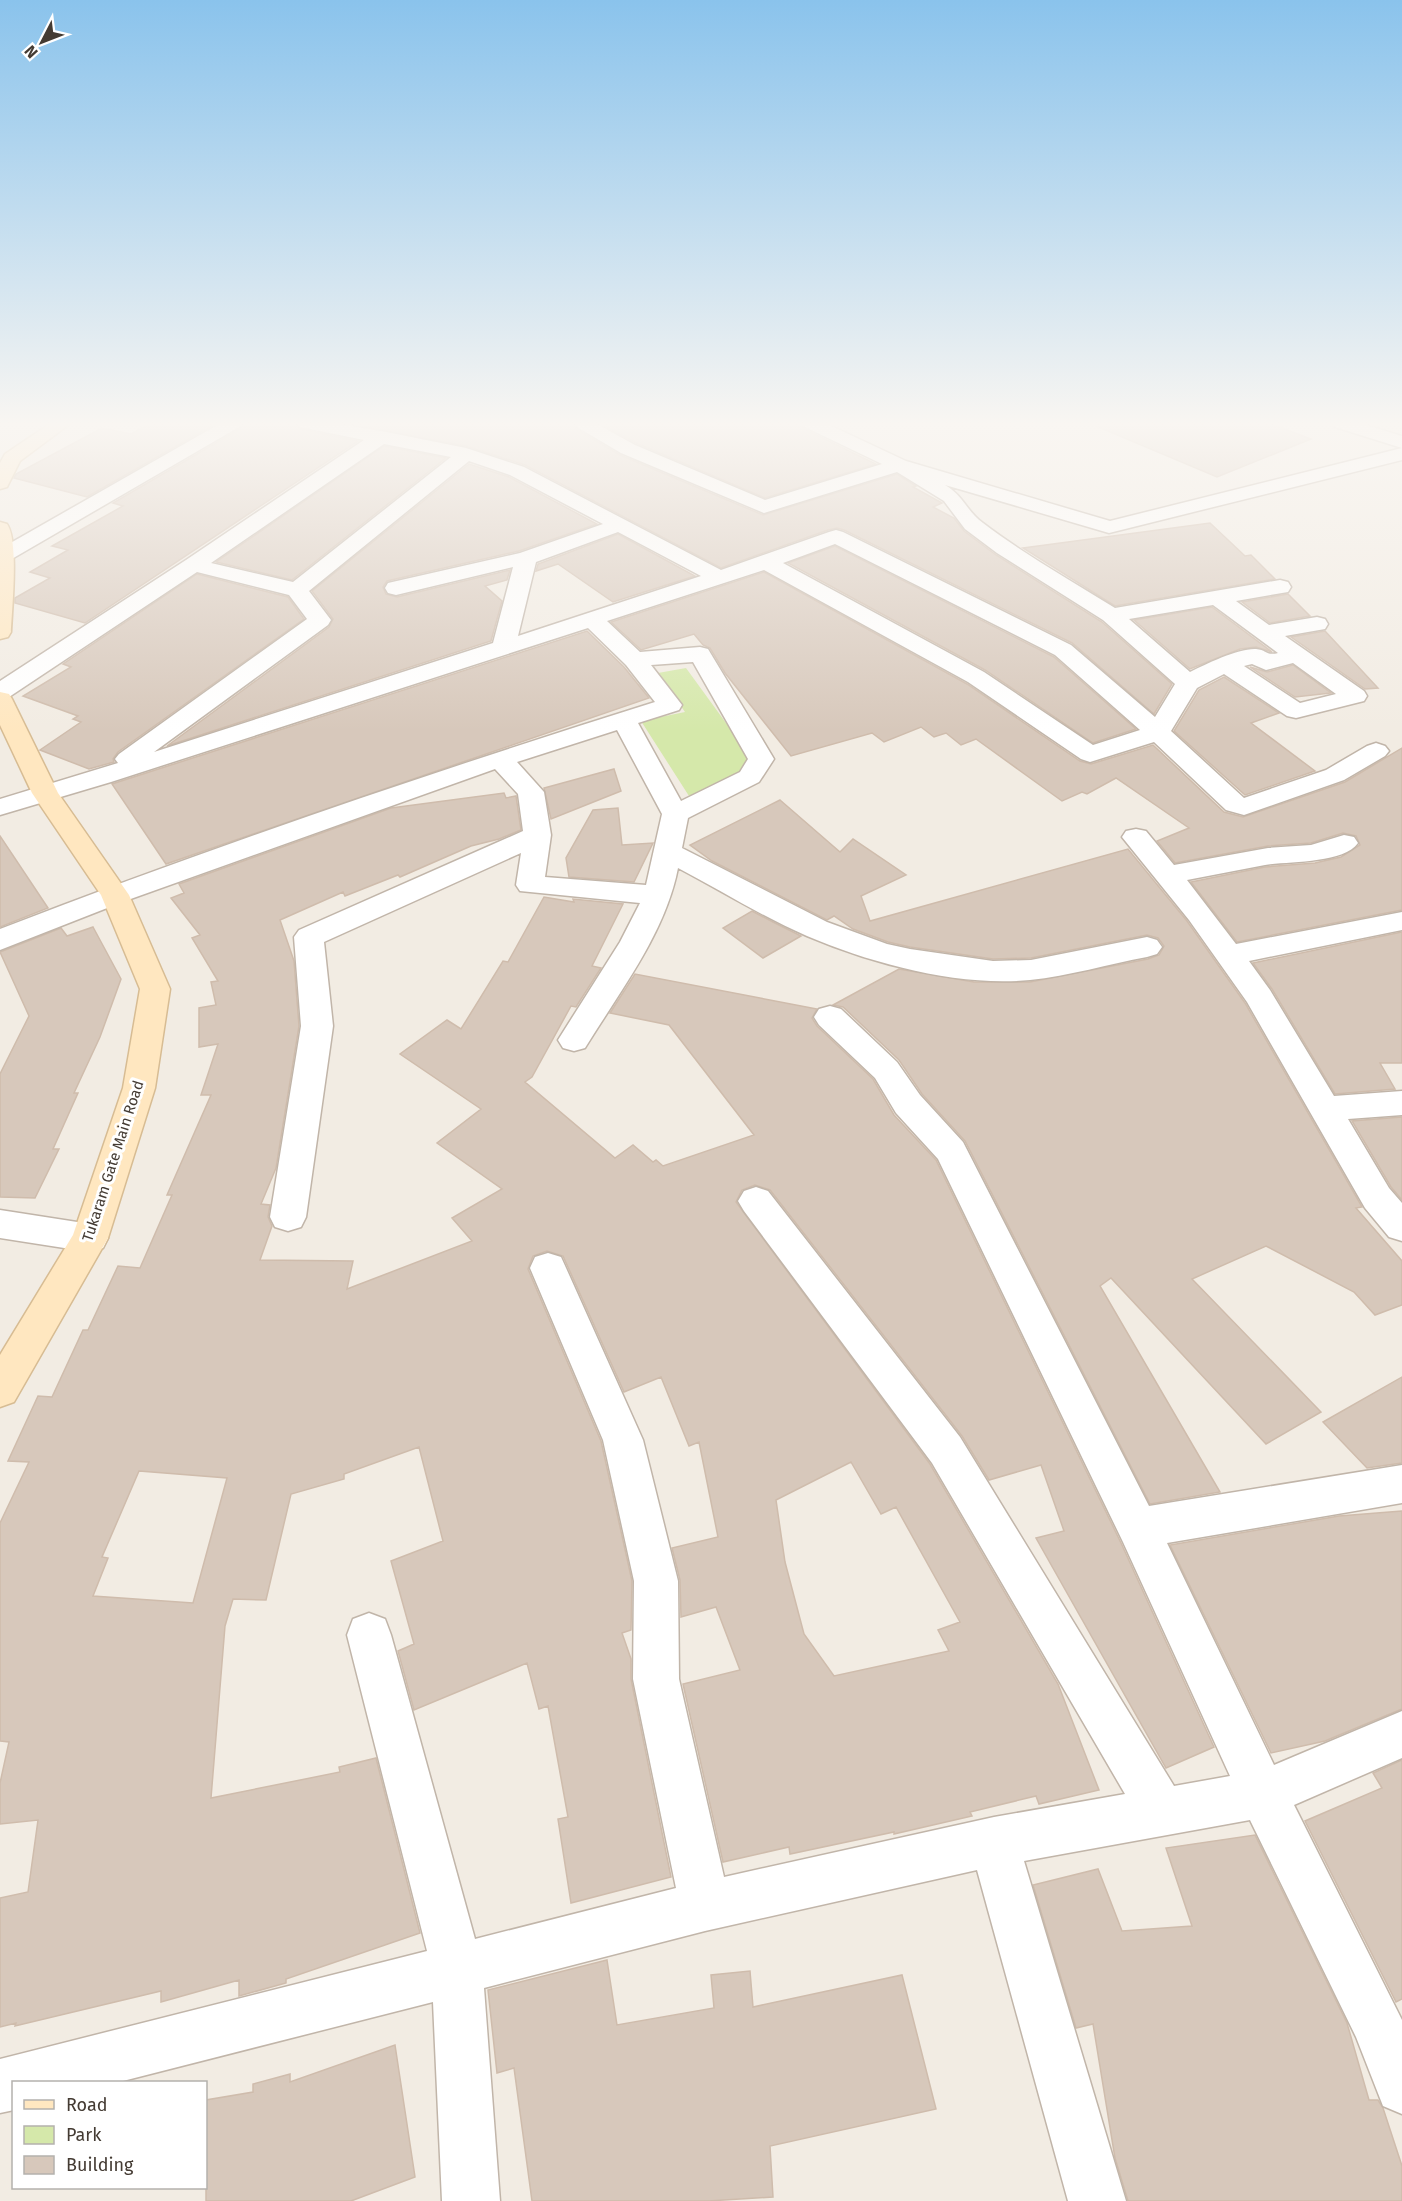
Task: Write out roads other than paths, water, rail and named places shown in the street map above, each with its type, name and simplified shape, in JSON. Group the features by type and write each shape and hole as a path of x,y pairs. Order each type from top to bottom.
{"street":[{"path":"3,556 55,526"},
{"path":"0,692 251,526"},
{"path":"297,590 377,526"},
{"path":"396,588 526,558 617,526"},
{"path":"620,526 719,577"},
{"path":"973,526 1004,549 1111,615 1188,683"},
{"path":"0,528 3,556 0,633"},
{"path":"0,807 102,777 503,648 766,562 836,536 1062,650 1158,732 1235,804 1244,807 1335,774 1376,751"},
{"path":"503,648 526,558"},
{"path":"766,562 976,677 1090,754 1158,732 1188,683 1226,664 1255,656 1294,682"},
{"path":"102,777 320,620 297,590 194,565"},
{"path":"1111,615 1280,587"},
{"path":"1216,596 1265,633 1353,693 1354,698 1296,711 1226,664"},
{"path":"0,940 116,895 500,759 623,718 670,705 634,660 592,619"},
{"path":"1265,633 1317,624"},
{"path":"634,660 700,654 761,759 750,777 675,814"},
{"path":"1266,663 1298,655"},
{"path":"1265,692 1323,673"},
{"name":"Tukaram Gate Main Road","path":"0,699 45,793 116,895 155,989 139,1088 90,1238 0,1390"},
{"path":"574,1040 636,942 658,895 675,814 623,718"},
{"path":"500,759 531,792 537,835 530,885 658,895"},
{"path":"288,1217 318,1026 309,937 537,835"},
{"path":"1136,837 1167,874 1259,997 1377,1198 1402,1227"},
{"path":"1167,874 1268,856 1314,853 1344,843"},
{"path":"667,850 817,929 880,952 910,959 993,971 1031,970 1147,947"},
{"path":"1229,955 1402,921"},
{"path":"830,1017 886,1071 908,1104 951,1151 1138,1528 1263,1794 1390,2020 1402,2087"},
{"path":"1324,1109 1402,1103"},
{"path":"756,1201 946,1450 1162,1812"},
{"path":"0,1224 90,1238"},
{"path":"548,1268 623,1440 656,1581 656,1679 705,1906"},
{"path":"1138,1528 1402,1484"},
{"path":"369,1635 457,1967 471,2201"},
{"path":"15,2081 457,1967 705,1906 994,1842 1263,1794 1402,1734"},
{"path":"994,1842 1097,2201"}]}
